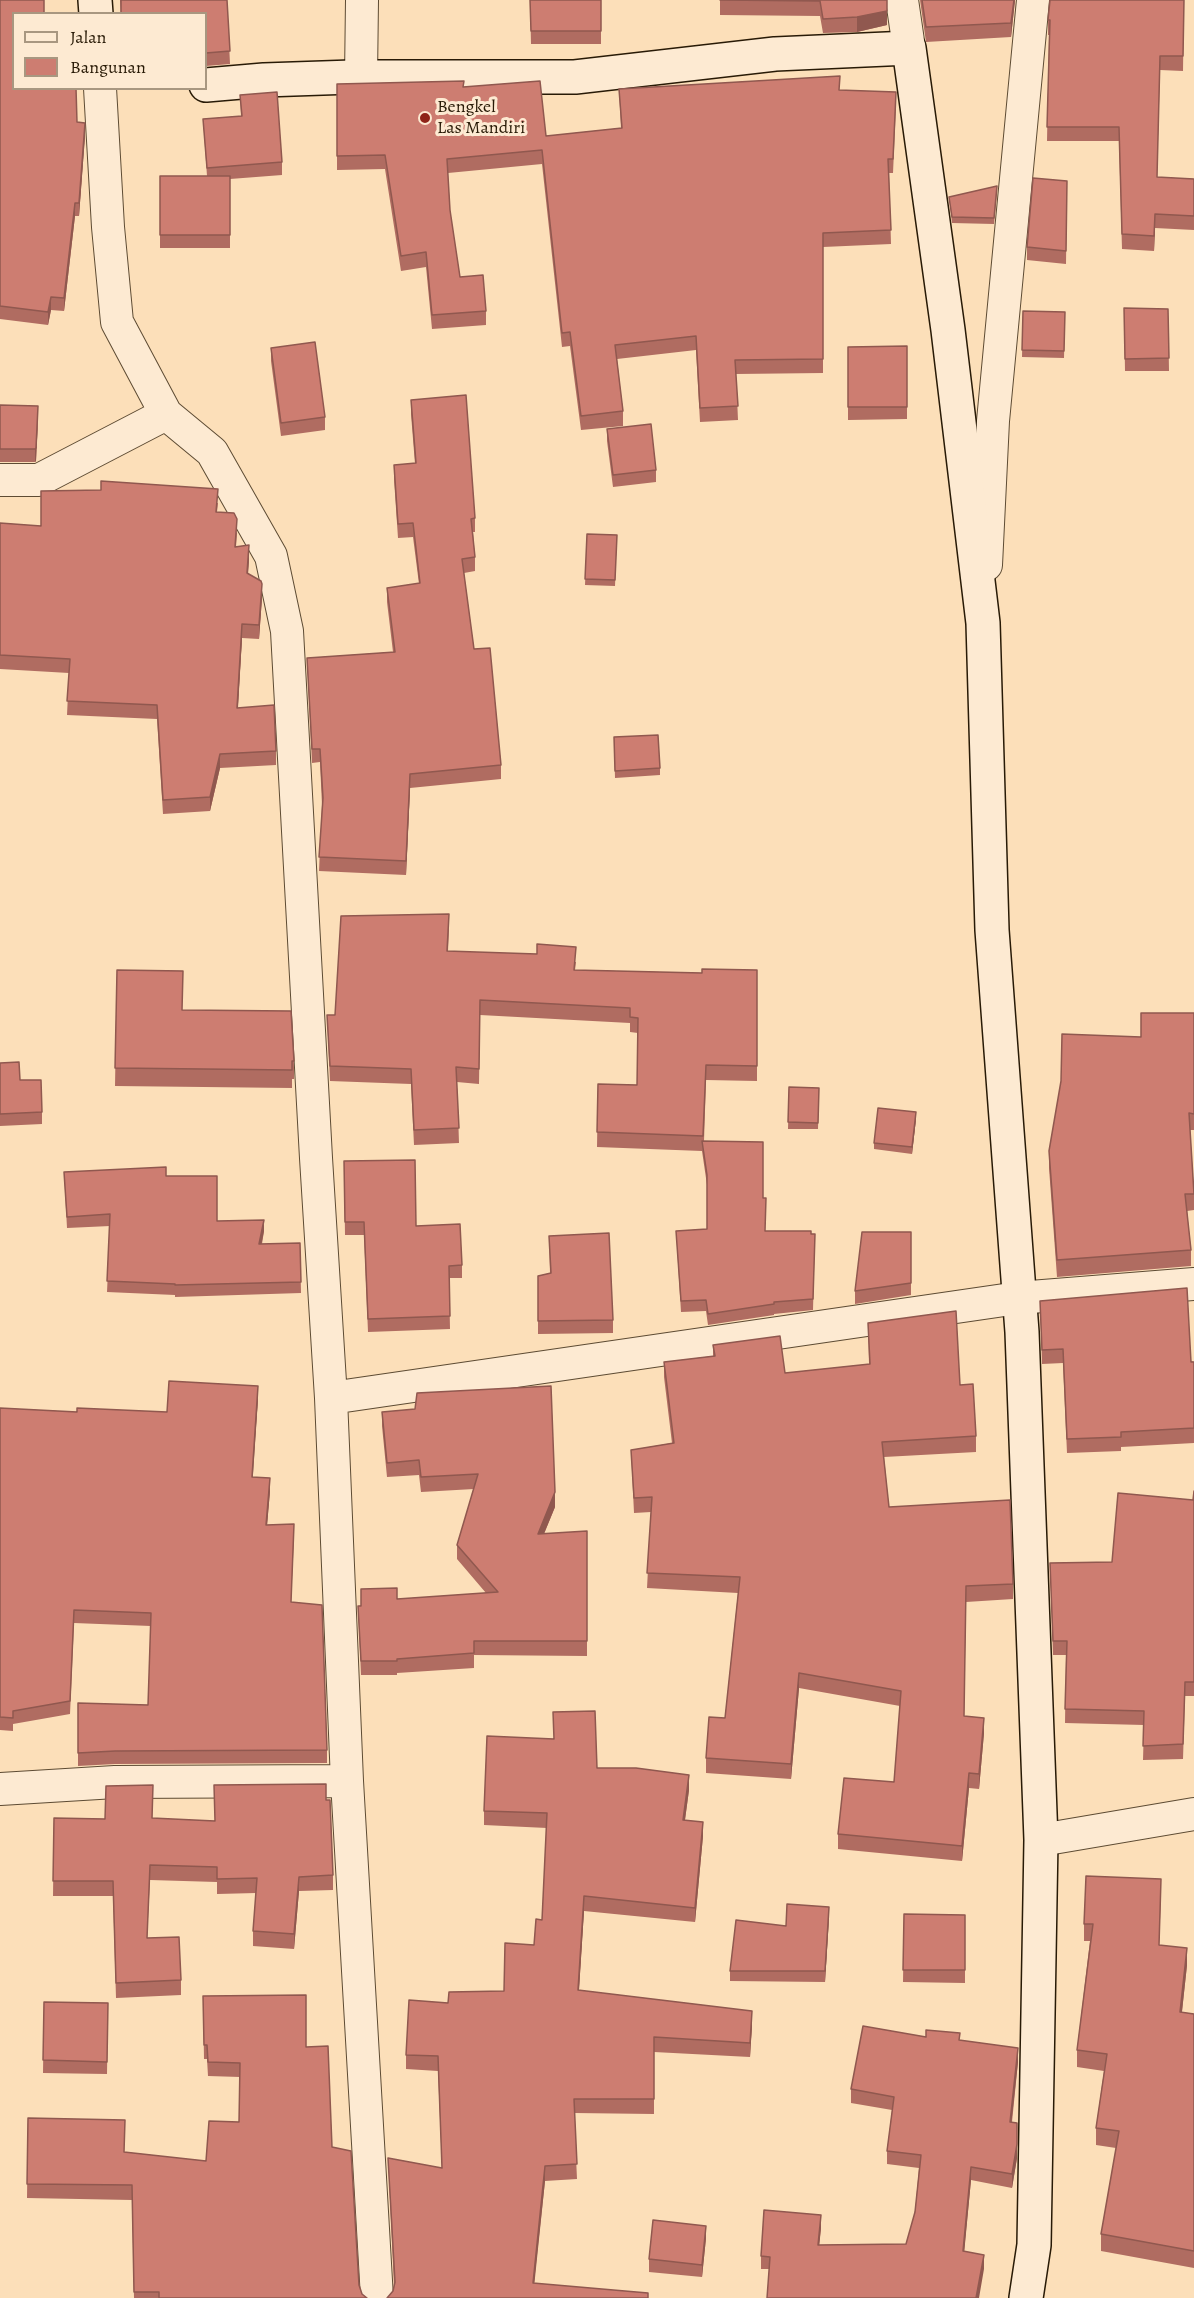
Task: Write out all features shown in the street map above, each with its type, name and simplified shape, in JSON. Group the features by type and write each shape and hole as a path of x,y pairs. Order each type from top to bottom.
{"street":[{"path":"361,78 362,0"},
{"path":"902,0 948,330 983,623"},
{"path":"1026,2298 1034,2245 1041,1840 1022,1332 992,930 983,623 993,421 1034,0"},
{"path":"207,85 264,80 575,77 775,54 909,48"},
{"path":"100,90 108,227 117,322 166,414 212,452 271,556 287,631 331,1398 347,1781 377,2298"},
{"path":"0,480 39,480 166,414"},
{"path":"331,1398 1018,1298 1194,1284"},
{"path":"0,1789 115,1782 347,1781"},
{"path":"1041,1840 1194,1814"}],"building":[{"path":"0,0 44,0 44,12 12,12 12,90 76,90 77,122 85,123 79,203 75,203 64,298 51,297 48,312 0,306"},
{"path":"121,0 227,0 230,51 207,53 207,12 121,12"},
{"path":"530,0 601,0 601,31 531,31"},
{"path":"720,0 887,0 887,11 857,17 823,19 820,1"},
{"path":"922,0 1014,0 1011,23 926,27"},
{"path":"1050,0 1184,0 1183,56 1160,56 1157,177 1194,179 1194,216 1155,214 1154,236 1122,234 1119,127 1047,127"},
{"path":"840,76 839,90 896,92 893,159 888,159 891,230 823,233 823,359 735,360 738,406 700,408 696,336 615,345 623,411 581,416 570,332 562,333 542,150 447,159 450,210 460,277 483,275 486,311 432,315 426,252 401,256 385,155 337,156 337,84 464,81 463,87 540,81 546,136 622,128 619,89"},
{"path":"277,92 282,162 207,168 203,119 242,116 240,95"},
{"path":"160,176 230,176 230,235 160,235"},
{"path":"1033,178 1067,181 1066,251 1027,247"},
{"path":"997,186 994,218 952,217 949,197"},
{"path":"1124,308 1168,309 1169,358 1125,359"},
{"path":"1023,311 1065,312 1064,351 1022,350"},
{"path":"315,342 325,417 281,423 271,348"},
{"path":"907,346 907,407 848,407 848,347"},
{"path":"466,395 475,518 471,519 475,557 462,559 474,649 490,648 501,765 410,774 406,861 319,857 323,798 320,749 312,749 307,658 395,652 387,588 420,583 413,523 398,524 394,465 416,463 411,400"},
{"path":"0,405 38,406 35,449 0,449"},
{"path":"651,424 656,470 613,475 607,429"},
{"path":"101,481 218,489 216,512 234,513 237,519 235,547 249,545 247,573 261,581 262,584 259,625 242,624 237,708 274,705 276,751 220,754 210,797 163,800 157,705 67,701 70,659 0,655 0,523 41,526 41,491 101,490"},
{"path":"587,534 617,535 615,580 585,579"},
{"path":"658,735 660,768 615,771 614,737"},
{"path":"449,914 447,951 537,954 537,944 576,947 574,970 702,973 702,969 757,970 757,1066 706,1065 703,1136 597,1132 598,1084 637,1085 638,1018 630,1017 630,1008 480,1000 479,1069 456,1067 459,1128 414,1130 411,1069 330,1066 327,1015 335,1015 341,916"},
{"path":"117,970 183,971 182,1010 291,1011 294,1061 292,1061 292,1070 115,1068"},
{"path":"1141,1013 1194,1013 1194,1114 1189,1113 1194,1194 1185,1194 1191,1250 1057,1260 1049,1151 1061,1081 1062,1034 1141,1037"},
{"path":"19,1062 20,1080 41,1080 42,1112 0,1114 0,1063"},
{"path":"789,1087 819,1088 818,1123 788,1122"},
{"path":"878,1108 916,1112 912,1147 874,1143"},
{"path":"702,1141 763,1142 765,1231 811,1231 811,1234 815,1234 813,1299 774,1302 774,1304 708,1314 706,1300 681,1301 676,1231 707,1229 707,1175"},
{"path":"415,1160 416,1226 460,1224 462,1265 449,1266 450,1316 368,1319 364,1222 345,1222 344,1161"},
{"path":"166,1167 166,1176 217,1176 217,1221 264,1220 259,1244 300,1243 301,1282 175,1285 107,1281 110,1214 67,1217 64,1172"},
{"path":"862,1232 911,1232 911,1283 855,1291"},
{"path":"609,1233 613,1320 538,1321 538,1276 551,1273 549,1236"},
{"path":"1187,1288 1191,1362 1194,1362 1194,1428 1121,1432 1121,1437 1067,1439 1063,1349 1042,1350 1040,1301"},
{"path":"956,1311 960,1385 973,1384 976,1436 882,1442 889,1507 1010,1500 1013,1584 966,1586 964,1716 984,1718 979,1774 969,1773 962,1846 838,1834 844,1778 894,1782 901,1691 799,1673 791,1764 706,1758 709,1717 725,1718 740,1577 647,1573 652,1497 634,1498 631,1450 674,1443 664,1362 715,1356 713,1345 780,1336 785,1373 870,1364 868,1323"},
{"path":"169,1381 258,1386 252,1477 270,1478 266,1525 294,1524 291,1602 322,1605 327,1750 78,1753 78,1703 148,1705 151,1613 74,1610 70,1701 13,1711 13,1718 0,1717 0,1408 77,1412 77,1408 167,1412"},
{"path":"551,1386 555,1492 538,1534 587,1531 587,1641 474,1641 474,1653 397,1659 397,1661 361,1661 358,1606 361,1606 361,1589 397,1588 397,1599 498,1592 457,1545 478,1474 421,1477 419,1460 387,1463 382,1412 415,1409 417,1393"},
{"path":"1194,1491 1194,1682 1185,1682 1183,1744 1143,1746 1144,1711 1065,1709 1067,1641 1053,1641 1050,1563 1112,1562 1118,1493 1193,1500"},
{"path":"595,1711 597,1768 636,1768 689,1775 683,1820 703,1822 695,1908 584,1896 578,1990 752,2011 750,2043 654,2037 654,2099 574,2099 577,2164 545,2166 533,2283 648,2293 648,2298 387,2298 393,2291 395,2282 388,2158 442,2168 438,2056 406,2055 409,2000 448,2003 449,1992 504,1991 505,1943 534,1945 536,1919 542,1920 547,1813 484,1811 487,1736 554,1739 553,1712"},
{"path":"326,1784 326,1800 330,1800 333,1875 299,1877 294,1934 253,1931 257,1878 217,1879 217,1867 150,1865 147,1938 179,1937 181,1980 116,1983 113,1881 53,1881 54,1818 105,1819 106,1786 153,1785 152,1818 215,1821 214,1785"},
{"path":"1086,1876 1161,1879 1159,1945 1187,1948 1180,2012 1194,2014 1194,2251 1101,2234 1119,2131 1096,2128 1107,2054 1077,2050 1093,1924 1084,1924"},
{"path":"787,1904 829,1907 825,1971 730,1971 736,1920 786,1926"},
{"path":"904,1914 965,1915 965,1970 903,1970"},
{"path":"306,1995 306,2047 328,2046 332,2147 351,2151 359,2285 362,2294 367,2298 159,2298 159,2292 134,2292 132,2185 27,2184 28,2118 125,2120 124,2152 206,2161 209,2121 239,2122 240,2063 208,2062 207,2045 204,2045 203,1996"},
{"path":"44,2002 108,2003 107,2062 43,2060"},
{"path":"863,2026 926,2037 926,2030 960,2033 959,2040 1018,2048 1010,2122 1017,2123 1017,2144 1012,2174 971,2167 963,2251 984,2255 976,2298 767,2298 770,2257 761,2256 764,2210 821,2215 818,2245 906,2244 915,2212 921,2155 887,2151 894,2097 851,2089"},
{"path":"653,2220 706,2226 702,2265 649,2259"}],"place":[{"name":"Bengkel Las Mandiri","path":"425,118"}]}
